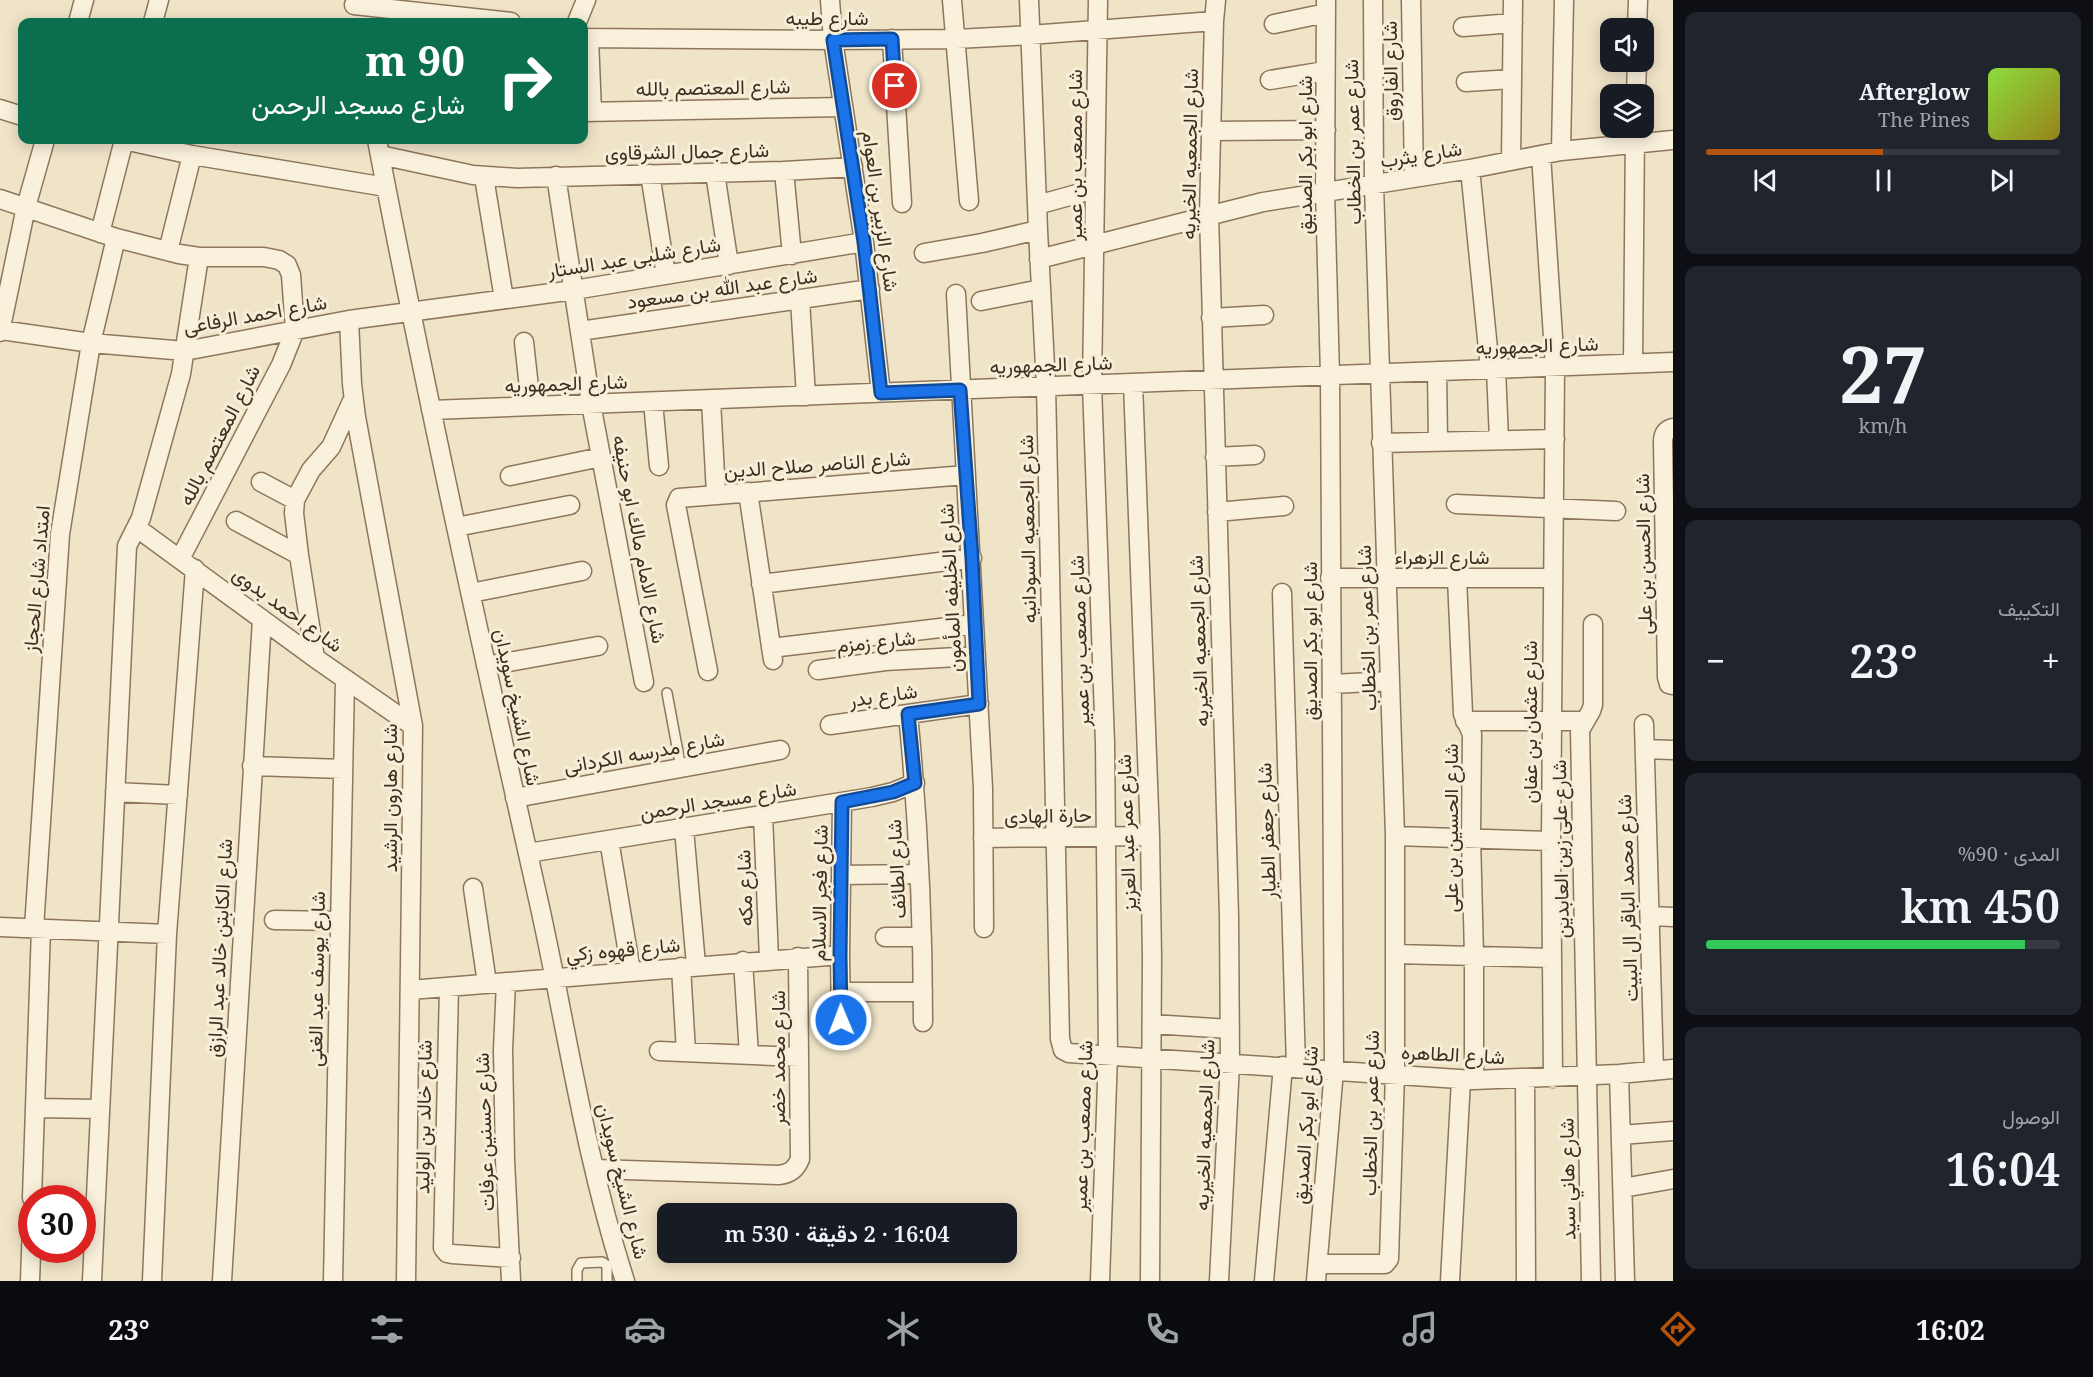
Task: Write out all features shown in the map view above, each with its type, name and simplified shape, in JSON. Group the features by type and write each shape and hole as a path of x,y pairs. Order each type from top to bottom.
{"street":[{"path":"79,18 84,0"},
{"path":"154,18 159,0"},
{"path":"579,18 586,0"},
{"name":"شارع الزبير بن العوام","path":"830,0 833,40 864,242 881,393"},
{"path":"952,0 969,201"},
{"name":"شارع الجمعيه السودانيه","path":"1029,0 1046,387 1060,1039 1063,1050 1069,1053"},
{"name":"شارع مصعب بن عمير","path":"1098,0 1092,384 1105,743 1108,1055 1100,1281"},
{"name":"شارع الجمعيه الخيريه","path":"1216,0 1209,214 1230,1029 1219,1281"},
{"name":"شارع عمر بن الخطاب","path":"1317,1273 1385,1264 1388,1262 1389,1255 1395,1074 1395,836 1374,185 1373,0"},
{"name":"شارع الفاروق","path":"1411,0 1414,178"},
{"path":"1511,161 1513,0"},
{"path":"1561,151 1564,0"},
{"path":"1637,18 1638,0"},
{"path":"355,9 411,5 487,18"},
{"path":"1274,24 1326,6"},
{"name":"شارع ابو بكر الصديق","path":"1317,1273 1334,1070 1330,375 1325,191 1326,6"},
{"name":"شارع طيبه","path":"588,38 956,39 1214,21"},
{"path":"1463,27 1513,23"},
{"path":"892,39 902,204"},
{"path":"1270,80 1325,71"},
{"path":"1466,82 1512,79"},
{"name":"شارع المعتصم بالله","path":"588,112 843,107"},
{"path":"0,109 18,115"},
{"path":"1211,131 1326,130"},
{"name":"شارع يثرب","path":"1039,259 1263,202 1470,169 1621,138"},
{"path":"1633,363 1635,138"},
{"name":"شارع يثرب","path":"1654,138 1673,140"},
{"path":"0,331 26,207 44,144"},
{"name":"امتداد شارع الحجاز","path":"32,1185 37,928 60,534 123,144"},
{"path":"142,144 192,155 386,187"},
{"name":"شارع جمال الشرقاوى","path":"379,147 484,177 715,173 853,167"},
{"name":"شارع الشيخ سويدان","path":"379,147 410,312 595,1169 611,1239 625,1281"},
{"path":"168,251 192,155"},
{"name":"شارع عثمان بن عفان","path":"1542,155 1555,366 1551,841 1553,1078"},
{"path":"1470,169 1499,440"},
{"path":"784,171 792,255"},
{"path":"715,173 729,265"},
{"path":"650,174 666,275"},
{"name":"شارع الامام مالك ابو حنيفه","path":"556,176 591,404 644,682"},
{"path":"484,177 504,299"},
{"path":"1037,205 1095,189"},
{"path":"0,199 108,236 168,251 199,257 264,257 279,260 287,265 291,275 295,330"},
{"path":"924,253 1038,230"},
{"name":"شارع شلبى عبد الستار","path":"410,312 574,290 864,242"},
{"path":"92,1281 127,546 136,528 181,374 199,257"},
{"path":"981,301 1041,289"},
{"name":"شارع عبد الله بن مسعود","path":"580,331 870,290"},
{"name":"شارع الخليفه المأمون","path":"956,294 983,788 984,928"},
{"path":"800,300 806,396"},
{"name":"شارع احمد الرفاعى","path":"0,331 91,343 185,351 349,320 410,312"},
{"path":"1211,318 1264,315"},
{"name":"شارع هارون الرشيد","path":"349,320 354,398 364,463 413,726 406,1281"},
{"name":"شارع المعتصم بالله","path":"188,564 295,330"},
{"path":"524,342 531,406"},
{"name":"شارع الجمهوريه","path":"431,410 1673,362"},
{"path":"1437,371 1438,441"},
{"name":"شارع عمر عبد العزيز","path":"1132,383 1150,836 1152,1024 1150,1281"},
{"path":"315,658 298,555 295,500 311,470 331,447 354,398"},
{"path":"711,400 716,494"},
{"path":"653,402 659,466"},
{"name":"شارع الحسن بن على","path":"1671,685 1667,677 1670,611 1664,436 1673,428"},
{"path":"1381,443 1555,439"},
{"path":"1215,457 1255,455"},
{"path":"510,476 601,457"},
{"name":"شارع الناصر صلاح الدين","path":"708,671 676,505 679,498 966,475"},
{"path":"261,482 295,500"},
{"path":"748,492 772,654 974,624"},
{"path":"456,527 570,504"},
{"path":"1456,504 1616,511"},
{"path":"1217,512 1284,506"},
{"path":"237,521 298,555"},
{"name":"شارع احمد بدوى","path":"136,528 413,726"},
{"path":"761,584 972,558"},
{"path":"152,1281 167,933 178,795 188,564"},
{"path":"471,593 582,571"},
{"name":"شارع الزهراء","path":"1330,578 1553,578"},
{"name":"شارع الحسين بن على","path":"1450,1281 1468,1080 1474,956 1471,837 1472,734 1465,721 1457,578"},
{"name":"شارع جعفر الطيار","path":"1264,1281 1289,1067 1282,593"},
{"name":"شارع الكابتن خالد عبد الرازق","path":"222,1281 262,619"},
{"name":"شارع على زين العابدين","path":"1588,1076 1580,730 1593,705 1593,624"},
{"path":"486,666 598,646"},
{"name":"شارع زمزم","path":"818,670 885,662 976,656"},
{"name":"شارع يوسف عبد الغنى","path":"333,1281 345,679"},
{"path":"1332,684 1390,681"},
{"name":"شارع بدر","path":"830,725 979,704"},
{"name":"شارع الطائف","path":"908,714 915,783 922,938 923,1022"},
{"path":"1465,721 1584,721"},
{"name":"شارع محمد الباقر ال البيت","path":"1644,724 1654,1071"},
{"path":"1645,749 1673,750"},
{"name":"شارع مدرسه الكردانى","path":"515,798 780,750"},
{"path":"252,766 343,769"},
{"name":"شارع مسجد الرحمن","path":"528,854 842,802 893,792 915,783"},
{"path":"115,792 178,795"},
{"name":"شارع فجر الاسلام","path":"841,1020 842,802"},
{"name":"شارع مكه","path":"764,815 770,959"},
{"path":"684,829 688,966 686,1052"},
{"name":"حارة الهادى","path":"983,838 1150,836"},
{"path":"1395,836 1551,841"},
{"path":"609,840 631,971"},
{"path":"841,875 919,874"},
{"path":"473,888 487,983"},
{"path":"1651,916 1673,917"},
{"path":"274,920 340,921"},
{"path":"0,927 167,933"},
{"path":"885,937 922,938"},
{"path":"1395,954 1551,958"},
{"name":"شارع قهوه زكي","path":"410,990 840,955"},
{"name":"شارع محمد خضر","path":"595,1169 785,1174 795,1168 800,1159 798,957"},
{"path":"743,962 749,1055"},
{"name":"شارع حسنين عرفات","path":"506,982 503,1050 505,1160 511,1281"},
{"name":"شارع خالد بن الوليد","path":"449,987 443,1248 447,1253 452,1254 511,1258"},
{"path":"840,992 923,992"},
{"path":"1152,1024 1230,1029"},
{"path":"660,1051 799,1057"},
{"name":"شارع الطاهره","path":"1069,1053 1468,1080 1553,1078 1673,1069"},
{"path":"1619,1074 1625,1281"},
{"name":"شارع هاني سيد","path":"1588,1076 1591,1281"},
{"path":"1525,1079 1526,1281"},
{"path":"35,1108 100,1109"},
{"path":"1621,1135 1673,1131"},
{"path":"1623,1188 1673,1179"},
{"path":"30,1281 31,1263"}],"lane":[{"path":"667,693 681,768"},
{"path":"577,1281 578,1266 581,1263 602,1262 607,1265 607,1281"}],"route":[{"path":"841,1020 842,802 893,792 915,783 908,714 979,704 972,558 960,390 881,393 864,242 833,40 892,39 895,86"}]}
